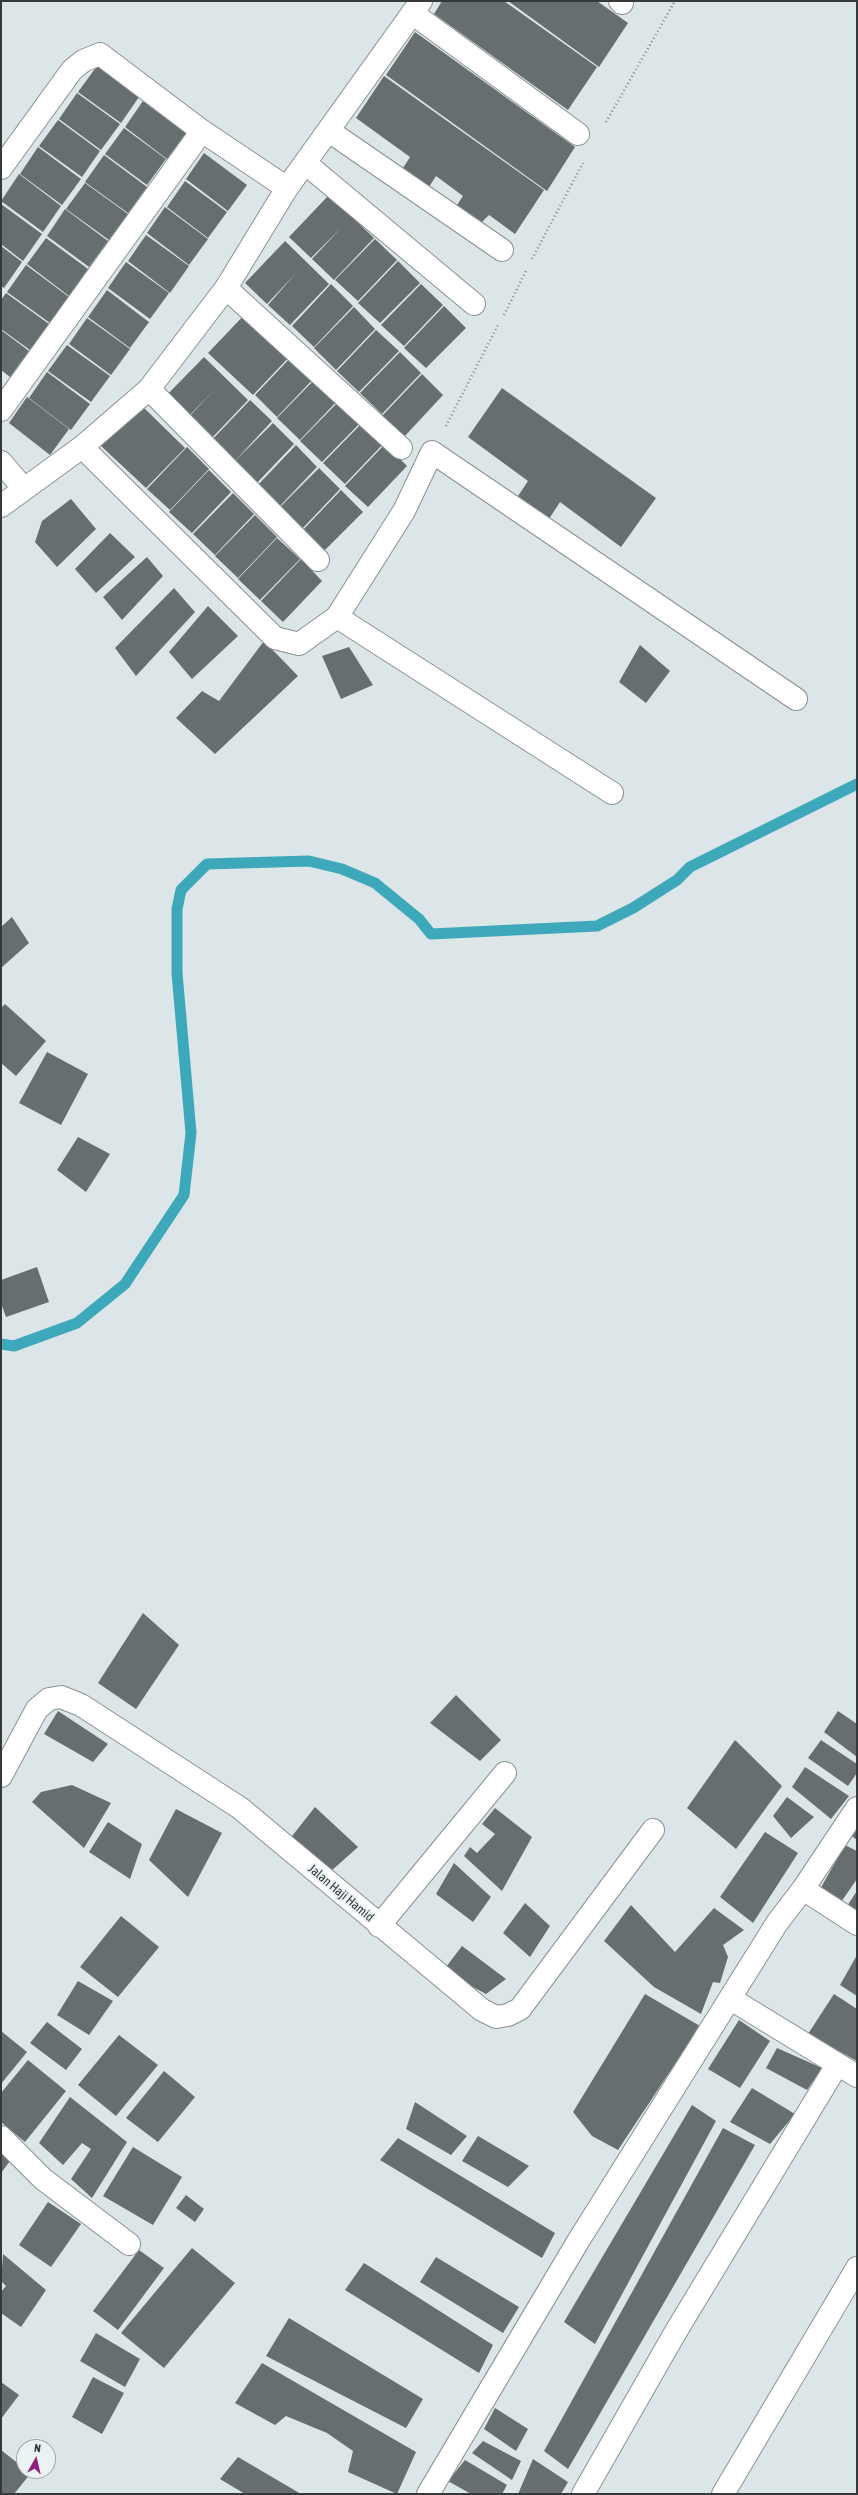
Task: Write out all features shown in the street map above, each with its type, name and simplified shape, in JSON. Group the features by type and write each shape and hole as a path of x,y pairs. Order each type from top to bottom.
{"street":[{"path":"1,506 82,447 149,389 226,288 288,188 417,7 578,134"},
{"path":"1,168 72,70 83,61 100,54 202,131 288,188"},
{"path":"1,410 202,131"},
{"path":"329,131 502,250"},
{"path":"305,163 474,304"},
{"path":"226,288 400,448"},
{"path":"149,389 318,560"},
{"path":"82,447 275,638 299,644 336,617 404,511 432,452 796,699"},
{"path":"1,462 24,489"},
{"path":"336,617 612,793"},
{"name":"Jalan Haji Hamid","path":"1,1776 37,1709 49,1699 61,1696 81,1705 240,1808 379,1926 482,2010 496,2017 508,2016 520,2009 653,1830"},
{"path":"379,1926 505,1773"},
{"path":"428,2494 577,2243 731,1999 777,1923 803,1888 857,1808"},
{"path":"803,1888 857,1924"},
{"path":"731,1999 857,2076"},
{"path":"583,2494 675,2333 837,2065"},
{"path":"1,2137 42,2179 129,2244"},
{"path":"723,2494 857,2268"}],"path":[{"path":"605,125 675,1"},
{"path":"432,452 585,159"}],"building":[{"path":"442,1 504,1 597,67 568,110 434,14"},
{"path":"508,1 597,1 628,23 599,67"},
{"path":"415,32 575,147 547,191 386,75"},
{"path":"97,66 139,97 121,123 78,92"},
{"path":"384,76 544,190 515,234 489,215 481,223 457,205 463,196 436,176 429,187 403,168 410,157 356,118"},
{"path":"77,93 120,124 101,150 59,119"},
{"path":"143,101 186,133 167,159 125,127"},
{"path":"58,120 100,151 82,177 39,146"},
{"path":"124,128 166,159 147,185 105,154"},
{"path":"38,147 81,179 62,205 20,174"},
{"path":"204,153 247,185 228,211 186,179"},
{"path":"104,155 147,187 128,213 85,182"},
{"path":"19,174 61,206 43,232 1,201"},
{"path":"185,181 227,212 208,238 167,207"},
{"path":"85,183 128,214 109,240 66,209"},
{"path":"329,195 374,238 334,280 312,259 341,228 311,258 289,237"},
{"path":"1,204 42,234 23,261 1,244"},
{"path":"165,207 208,239 189,265 147,233"},
{"path":"65,209 108,241 89,267 47,236"},
{"path":"146,235 189,266 170,293 128,261"},
{"path":"46,238 88,269 69,296 27,264"},
{"path":"375,239 397,260 358,301 335,280"},
{"path":"285,241 329,284 290,325 268,305 296,273 267,304 245,283"},
{"path":"1,246 22,262 4,288 1,286"},
{"path":"398,261 420,283 380,323 358,303"},
{"path":"126,262 169,293 150,319 108,288"},
{"path":"26,265 69,297 50,323 7,292"},
{"path":"331,284 353,306 314,347 292,326"},
{"path":"421,284 443,305 404,346 381,325"},
{"path":"107,290 149,322 130,348 88,317"},
{"path":"6,293 49,324 30,350 1,329 1,300"},
{"path":"444,306 466,328 426,368 404,348"},
{"path":"354,307 375,329 336,370 314,348"},
{"path":"248,311 292,354 253,395 208,353"},
{"path":"87,318 130,349 111,375 69,344"},
{"path":"1,330 29,351 10,377 1,370"},
{"path":"376,330 399,351 359,392 337,371"},
{"path":"67,345 110,376 91,402 48,371"},
{"path":"400,352 421,373 382,414 360,393"},
{"path":"294,354 316,376 277,417 255,395"},
{"path":"204,357 248,400 209,441 186,420 215,389 186,419 164,398"},
{"path":"47,372 90,404 71,430 29,398"},
{"path":"422,374 443,395 404,437 382,416"},
{"path":"317,377 339,399 300,440 277,418"},
{"path":"502,388 656,498 621,547 560,502 549,519 518,496 528,481 468,437"},
{"path":"27,397 69,429 50,455 9,423"},
{"path":"250,400 272,421 233,463 210,442"},
{"path":"340,400 362,421 322,462 300,441"},
{"path":"141,405 185,448 146,488 101,446"},
{"path":"363,422 384,443 345,484 323,463"},
{"path":"273,423 294,444 255,485 232,464"},
{"path":"385,444 407,466 368,507 345,486"},
{"path":"296,445 317,467 278,508 256,487"},
{"path":"187,447 209,469 170,510 147,489"},
{"path":"319,468 340,489 301,530 278,509"},
{"path":"209,470 231,492 192,533 169,512"},
{"path":"341,490 363,512 323,552 301,532"},
{"path":"233,493 254,514 215,555 193,534"},
{"path":"71,499 96,529 57,567 35,542 42,521"},
{"path":"255,515 277,537 238,578 215,556"},
{"path":"110,533 135,557 96,593 75,569"},
{"path":"277,538 300,559 260,600 238,579"},
{"path":"147,557 163,576 122,620 103,597"},
{"path":"301,559 322,581 283,622 261,601"},
{"path":"174,588 195,612 136,676 115,648"},
{"path":"208,606 238,636 192,679 169,652"},
{"path":"264,641 298,676 215,754 176,718 202,691 219,701"},
{"path":"640,645 670,671 646,703 619,682"},
{"path":"349,647 373,685 341,699 322,656"},
{"path":"12,917 29,943 1,968 1,927"},
{"path":"5,1004 46,1041 16,1076 1,1063 1,1008"},
{"path":"47,1052 88,1074 61,1125 19,1103"},
{"path":"78,1137 110,1154 86,1192 57,1170"},
{"path":"37,1267 49,1302 6,1317 1,1303 1,1280"},
{"path":"143,1613 179,1645 136,1709 98,1683"},
{"path":"456,1695 501,1740 480,1761 430,1723"},
{"path":"58,1711 108,1744 93,1762 44,1734"},
{"path":"838,1711 857,1724 857,1757 824,1732"},
{"path":"735,1740 782,1786 736,1849 687,1808"},
{"path":"821,1740 857,1764 857,1773 848,1786 808,1758"},
{"path":"805,1767 849,1796 831,1819 792,1787"},
{"path":"72,1785 111,1803 84,1848 32,1802 41,1792"},
{"path":"787,1797 814,1817 791,1838 773,1816"},
{"path":"315,1807 358,1847 330,1872 285,1845"},
{"path":"495,1808 532,1837 502,1891 464,1856 470,1847 477,1853 495,1834 482,1824"},
{"path":"176,1809 222,1833 188,1897 149,1860"},
{"path":"108,1822 142,1844 130,1879 89,1852"},
{"path":"857,1823 857,1840 849,1834"},
{"path":"765,1832 798,1853 753,1923 720,1897"},
{"path":"845,1845 857,1851 857,1879 839,1905 819,1891"},
{"path":"454,1863 491,1897 473,1922 436,1894"},
{"path":"857,1891 857,1913 847,1906"},
{"path":"525,1903 550,1926 530,1957 503,1933"},
{"path":"631,1905 675,1952 714,1908 744,1930 723,1945 728,1957 720,1983 713,1982 701,2014 654,1987 604,1941"},
{"path":"121,1916 159,1947 118,1997 80,1967"},
{"path":"462,1946 506,1979 486,1994 443,1971"},
{"path":"857,1955 857,1996 840,1985"},
{"path":"78,1981 113,2001 89,2035 57,2015"},
{"path":"645,1994 700,2026 618,2150 592,2136 573,2112"},
{"path":"834,1994 857,2009 857,2061 808,2034"},
{"path":"739,2020 770,2041 740,2088 708,2069"},
{"path":"47,2022 82,2049 66,2070 30,2043"},
{"path":"1,2031 27,2052 1,2084"},
{"path":"119,2035 158,2065 116,2116 78,2085"},
{"path":"777,2048 822,2068 807,2090 766,2068"},
{"path":"28,2060 66,2091 25,2142 1,2122 1,2093"},
{"path":"164,2071 195,2097 158,2142 126,2118"},
{"path":"752,2088 795,2114 770,2144 730,2122"},
{"path":"70,2097 127,2142 92,2198 71,2179 91,2149 82,2143 63,2165 39,2143"},
{"path":"415,2102 467,2136 451,2155 406,2129"},
{"path":"692,2105 716,2121 595,2344 564,2322"},
{"path":"723,2128 755,2145 568,2469 544,2451"},
{"path":"478,2136 529,2166 508,2187 462,2161"},
{"path":"398,2138 555,2233 542,2258 380,2160"},
{"path":"133,2147 182,2177 153,2225 103,2196"},
{"path":"1,2154 10,2161 1,2173"},
{"path":"186,2195 204,2209 195,2222 176,2208"},
{"path":"48,2202 81,2224 51,2267 19,2245"},
{"path":"192,2248 235,2283 164,2368 121,2333"},
{"path":"139,2250 164,2268 118,2330 93,2311"},
{"path":"3,2254 46,2290 21,2327 1,2313 1,2292 6,2286 1,2281"},
{"path":"436,2257 519,2307 503,2333 420,2282"},
{"path":"364,2263 493,2345 479,2373 345,2290"},
{"path":"289,2318 423,2399 406,2428 266,2356"},
{"path":"96,2333 140,2359 125,2387 80,2361"},
{"path":"262,2363 416,2452 397,2494 348,2472 353,2451 327,2433 286,2416 275,2425 235,2403"},
{"path":"93,2377 124,2393 102,2434 72,2417"},
{"path":"1,2382 19,2395 1,2419"},
{"path":"495,2408 528,2429 516,2451 484,2429"},
{"path":"483,2441 521,2461 512,2480 472,2453"},
{"path":"1,2450 16,2462 16,2479 26,2479 14,2494 1,2494"},
{"path":"238,2457 301,2494 245,2494 220,2479"},
{"path":"533,2459 568,2482 561,2494 518,2494"},
{"path":"465,2460 507,2485 502,2494 471,2494 448,2481"}],"waterway":[{"path":"1,1344 14,1346 77,1323 125,1284 184,1195 191,1133 177,973 177,909 181,890 207,864 309,861 342,869 375,883 419,919 431,934 597,926 633,908 677,880 690,867 857,784"}]}
